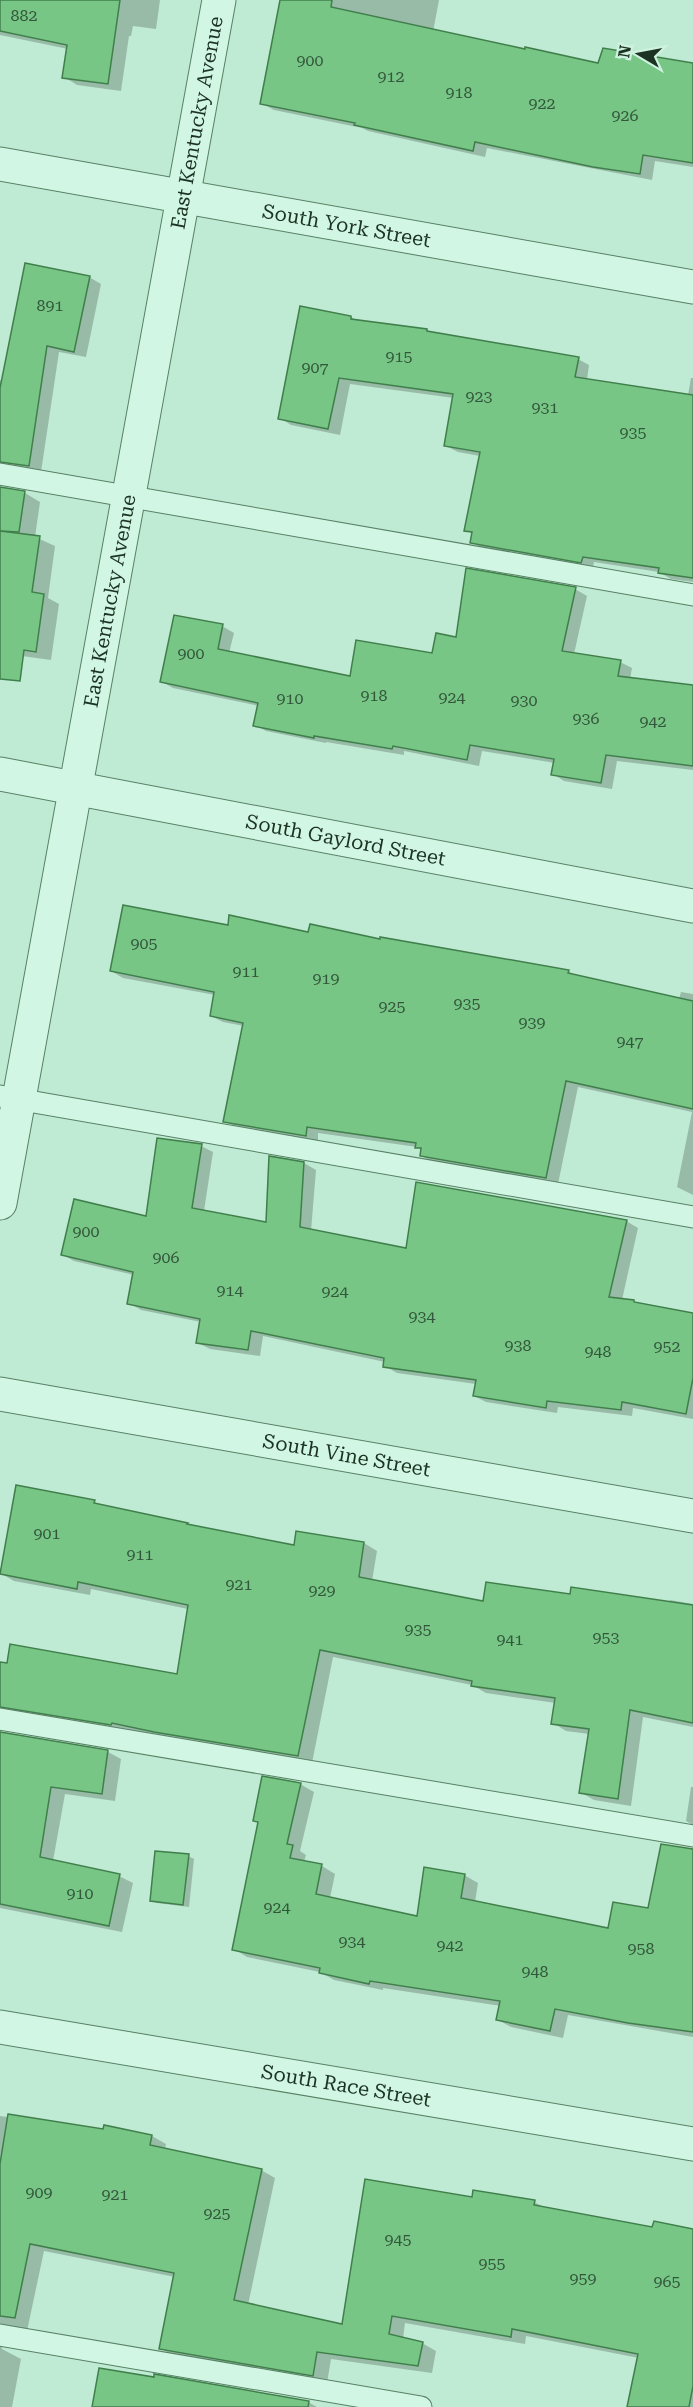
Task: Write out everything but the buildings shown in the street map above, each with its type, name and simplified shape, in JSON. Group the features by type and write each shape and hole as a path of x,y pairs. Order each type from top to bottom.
{"street":[{"name":"East Kentucky Avenue","path":"0,1203 9,1097 76,787 219,0"},
{"name":"South York Street","path":"0,164 693,287"},
{"name":"South Gaylord Street","path":"0,774 693,906"},
{"name":"South Vine Street","path":"0,1394 693,1516"},
{"name":"South Race Street","path":"0,2027 693,2144"}],"lane":[{"path":"0,474 693,595"},
{"path":"9,1097 693,1217"},
{"path":"0,1719 693,1836"},
{"path":"0,2335 421,2407"}]}
